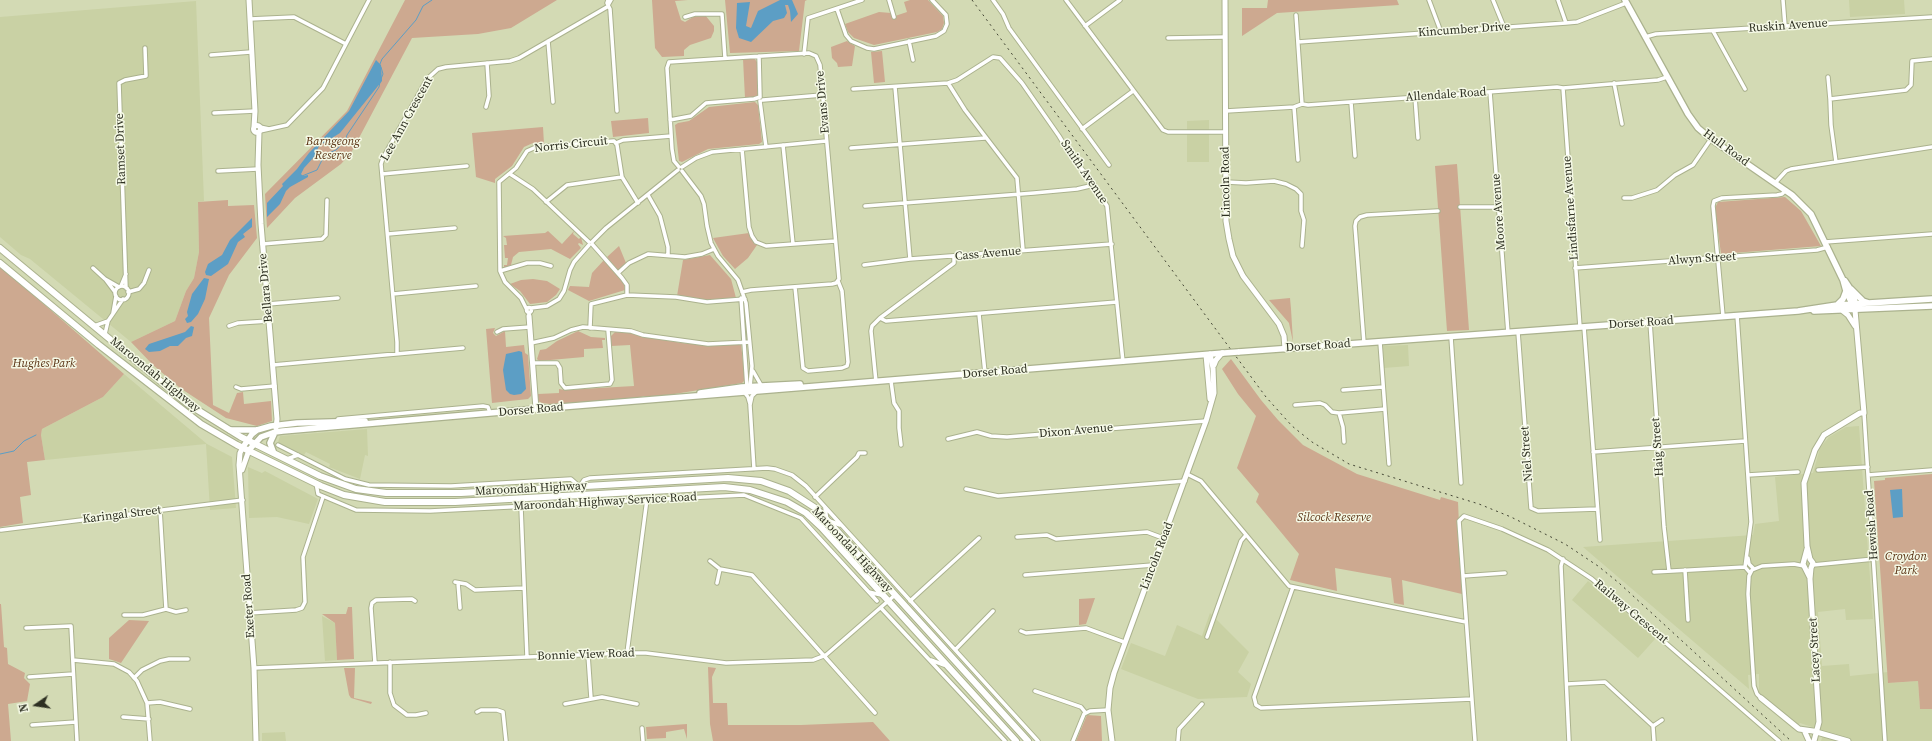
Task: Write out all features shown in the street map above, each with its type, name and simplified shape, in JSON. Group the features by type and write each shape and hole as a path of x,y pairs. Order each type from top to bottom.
{"highway":[{"name":"Maroondah Highway","path":"0,248 105,334 177,396 202,413 254,443 273,451 320,476 356,489 386,493 461,493 728,478 761,481 772,484 802,498 817,509 1028,741"},
{"name":"Maroondah Highway","path":"0,263 105,350 200,424 246,449 344,495 385,502 455,502 724,487 750,490 787,502 806,513 821,527 881,595 1016,741"}],"main road":[{"name":"Bellara Drive","path":"249,0 254,111 258,144 262,244 275,386 277,425 275,432"},
{"name":"Lincoln Road","path":"1225,0 1226,221 1233,256 1243,276 1279,324 1284,336 1285,349"},
{"name":"Hull Road","path":"1626,1 1693,122 1711,139 1799,200 1811,214 1848,289 1854,306"},
{"path":"1837,305 1843,299 1848,289 1863,301 1871,303"},
{"name":"Dorset Road","path":"246,449 264,435 275,432 536,409 671,399 714,390 748,390 782,384 839,385 1208,354 1723,316 1798,311 1843,311 1854,306 1871,303 1932,299"},
{"name":"Dorset Road","path":"1798,311 1837,305 1932,306"},
{"name":"Hewish Road","path":"1854,306 1864,413"},
{"path":"530,311 536,409"},
{"path":"1843,311 1852,320 1857,332"},
{"path":"1213,368 1216,360 1223,353"},
{"name":"Lincoln Road","path":"1112,741 1108,710 1110,688 1124,642 1185,481 1214,393 1213,368 1208,354"},
{"name":"Lincoln Road","path":"1208,354 1211,402"},
{"name":"Lacey Street","path":"1818,732 1819,722 1804,483 1814,450 1820,440 1828,431 1864,413"},
{"name":"Dorset Road","path":"246,449 247,439 257,430 277,425 331,422 390,422"},
{"path":"292,424 292,430"},
{"path":"230,430 257,430"},
{"path":"273,451 270,442 275,432"},
{"name":"Exeter Road","path":"246,449 241,471 249,613 254,668 256,741"},
{"path":"1761,698 1794,726 1848,741"},
{"path":"1804,730 1810,741"},
{"path":"1814,741 1818,732"},
{"path":"1818,732 1818,741"}],"street":[{"path":"257,129 272,129 283,127 291,123 323,88 369,0"},
{"path":"750,406 752,396 759,388 752,366 742,292 735,275 714,249 708,233 703,200 673,158 668,63 673,61 804,54 808,18 862,0"},
{"path":"889,0 894,17"},
{"path":"837,9 846,35 851,41 874,49 939,35 946,29 948,21 946,15 932,0"},
{"path":"993,0 1004,14 1009,28 1109,165"},
{"path":"1066,0 1160,128 1165,132 1226,132"},
{"path":"1085,26 1120,0"},
{"path":"1429,0 1441,32"},
{"path":"1493,0 1504,27"},
{"path":"1558,0 1566,23"},
{"path":"1783,0 1785,26"},
{"name":"Kincumber Drive","path":"1298,42 1577,22 1626,1"},
{"path":"609,2 617,111"},
{"name":"Lee Ann Crescent","path":"399,354 382,174 383,158 430,76 443,68 515,60 596,12 609,2"},
{"path":"685,17 695,14 722,14 725,58"},
{"path":"1296,15 1302,104"},
{"path":"250,19 294,17 346,44"},
{"name":"Ruskin Avenue","path":"1645,37 1656,34 1932,17"},
{"path":"1713,31 1745,88"},
{"path":"1168,38 1225,37"},
{"path":"548,41 553,102"},
{"path":"909,41 913,60"},
{"name":"Ramset Drive","path":"127,290 119,83 125,80 146,76 146,48"},
{"path":"211,54 251,52"},
{"name":"Evans Drive","path":"795,287 803,368 808,371 842,368 847,366 848,362 842,291 838,281 818,60 815,55 804,54"},
{"path":"759,56 761,99 766,147"},
{"name":"Smith Avenue","path":"948,83 957,80 993,57 1000,58 1022,84 1059,136 1073,159 1094,185 1107,206 1123,362"},
{"path":"1830,100 1906,90 1911,85 1912,62 1932,59"},
{"path":"486,107 489,96 487,63"},
{"name":"Allendale Road","path":"1226,111 1294,107 1302,104 1308,105 1563,88 1658,80 1667,77"},
{"path":"1828,77 1831,125 1836,162"},
{"path":"853,89 948,83 985,138 1017,178 1023,250"},
{"path":"1614,83 1622,124"},
{"path":"896,87 910,259"},
{"name":"Lindisfarne Avenue","path":"1563,88 1575,268 1582,327 1600,540"},
{"path":"1082,129 1133,91"},
{"name":"Moore Avenue","path":"1490,92 1508,333"},
{"path":"670,120 684,119 691,116 706,103 822,95"},
{"path":"1415,97 1418,138"},
{"path":"1351,102 1355,156"},
{"path":"1294,107 1298,160"},
{"path":"214,113 254,111"},
{"path":"616,143 623,140 671,136"},
{"path":"851,148 901,143 985,138"},
{"path":"1624,198 1632,198 1658,190 1675,175 1694,164 1711,139"},
{"name":"Norris Circuit","path":"500,271 499,182 511,173 524,154 532,147 612,141 616,143 621,176 638,203"},
{"path":"551,266 527,263 500,271 505,282 521,298 530,311 548,306 562,295 574,262 606,228 680,169 703,155 742,149 826,141"},
{"path":"783,145 793,244"},
{"path":"1775,183 1786,171 1791,169 1932,147"},
{"path":"742,149 749,227 756,242 766,246 835,241"},
{"path":"382,174 467,166"},
{"path":"218,171 258,169"},
{"path":"511,173 518,181 533,189 591,243 627,285 627,295"},
{"path":"547,203 564,186 611,179 621,176"},
{"path":"1226,182 1246,183 1274,181 1286,184 1296,189 1301,194 1301,211 1304,220 1302,246"},
{"path":"865,206 1077,189 1094,185"},
{"path":"1723,316 1713,206 1714,201 1722,198 1777,195 1782,194 1786,190"},
{"path":"647,196 655,205 662,222 668,247 668,255"},
{"path":"262,244 322,239 326,235 328,200"},
{"path":"1460,207 1498,207"},
{"path":"1364,343 1355,226 1358,219 1367,215 1438,211"},
{"path":"388,234 455,228"},
{"name":"Alwyn Street","path":"1575,268 1817,250 1827,245 1932,234"},
{"name":"Cass Avenue","path":"864,265 910,259 1112,244"},
{"path":"618,273 629,263 645,255 654,253 690,257 714,249"},
{"path":"876,382 871,332 872,326 880,318 954,262 954,256"},
{"path":"93,268 105,279 115,294 123,299"},
{"path":"105,279 127,290 139,289 144,283 149,270"},
{"name":"Ramset Drive","path":"115,294 127,271"},
{"path":"742,292 832,284 838,281"},
{"path":"393,294 476,286"},
{"path":"105,334 108,321 123,299 126,298 127,290"},
{"path":"113,314 115,294"},
{"path":"590,328 591,304 627,295 668,297 707,302 743,299"},
{"path":"268,304 338,298"},
{"path":"743,299 744,342 754,469"},
{"path":"880,318 886,321 1117,302"},
{"path":"979,314 985,373"},
{"path":"1737,315 1751,522 1748,553 1745,566 1750,573"},
{"path":"94,326 108,321"},
{"path":"230,326 238,323 269,321"},
{"name":"Haig Street","path":"1650,322 1664,526 1669,571"},
{"path":"497,332 504,329 530,327"},
{"path":"531,342 554,338 574,328 590,328 631,331 643,335 708,344 749,342"},
{"path":"533,364 559,364 561,384 565,388 610,384 612,380 608,330"},
{"name":"Niel Street","path":"1518,332 1531,508 1538,511 1597,509"},
{"path":"1451,337 1461,483"},
{"path":"1380,342 1389,464"},
{"path":"273,365 463,348"},
{"path":"748,390 752,366"},
{"path":"891,381 894,403 899,411 901,445"},
{"path":"236,387 241,389 275,386"},
{"path":"1343,390 1384,388"},
{"path":"1295,405 1320,403 1325,405 1332,412 1339,413 1385,409"},
{"path":"331,422 336,419 483,406 488,407 490,413"},
{"path":"1339,413 1343,428 1344,442"},
{"name":"Hewish Road","path":"1864,413 1886,741"},
{"name":"Dixon Avenue","path":"948,439 976,432 991,436 1007,437 1206,421"},
{"path":"1593,452 1745,440"},
{"name":"Maroondah Highway Service Road","path":"278,445 345,479 369,485 451,486 571,479 579,487 584,480 590,478 754,469 775,469 792,475 841,525 1038,741"},
{"path":"854,453 865,454"},
{"path":"815,497 857,457 859,453"},
{"path":"287,458 298,456"},
{"path":"1818,470 1868,467"},
{"path":"1868,475 1932,470"},
{"path":"1748,475 1798,472"},
{"name":"Maroondah Highway Service Road","path":"670,481 683,473"},
{"path":"1187,474 1201,481 1286,583 1293,587 1466,622"},
{"path":"966,489 998,496 1185,481"},
{"path":"249,613 296,610 302,608 305,602 303,557 323,497 316,492 316,483"},
{"path":"579,487 580,503"},
{"name":"Maroondah Highway Service Road","path":"323,497 356,510 430,511 744,495 792,513 800,518 811,527 876,601"},
{"path":"627,653 647,499"},
{"name":"Karingal Street","path":"2,530 243,500"},
{"path":"521,507 523,588 527,657"},
{"path":"824,507 827,520 841,525"},
{"path":"160,510 166,609"},
{"name":"Railway Crescent","path":"1463,576 1459,521 1462,516 1502,528 1548,550 1592,578 1779,741"},
{"path":"1017,537 1047,535 1056,539 1147,532 1163,538"},
{"path":"1207,637 1241,541 1246,535"},
{"path":"910,601 979,538"},
{"path":"1748,553 1749,564 1754,569"},
{"path":"1563,559 1561,566 1569,741"},
{"path":"1761,698 1757,694 1754,686 1748,594 1750,573 1754,569 1762,566 1874,559"},
{"path":"710,560 720,569 752,575 874,713"},
{"path":"1025,575 1153,565"},
{"path":"1654,572 1745,566"},
{"path":"717,583 720,569"},
{"path":"1685,570 1688,620"},
{"path":"1474,741 1463,576 1505,573"},
{"path":"460,608 456,583 466,584 475,590 523,588"},
{"path":"1293,587 1254,697 1256,704 1261,708 1472,699"},
{"path":"869,592 881,595"},
{"path":"823,657 895,595"},
{"path":"375,663 371,608 372,603 376,600 412,599 415,601"},
{"path":"881,608 1005,741"},
{"path":"124,615 143,615 166,609 176,612 186,610"},
{"path":"955,650 993,611"},
{"path":"26,628 71,626 77,741"},
{"path":"1021,631 1026,633 1086,628 1124,642"},
{"name":"Bonnie View Road","path":"254,668 627,653 646,653 726,663 813,660 823,657"},
{"path":"588,655 591,698"},
{"path":"134,678 142,670 160,661 188,659"},
{"path":"73,660 114,664 129,672 134,678 147,703 150,741"},
{"path":"931,660 945,665"},
{"path":"390,662 390,693 394,705 407,715 416,716 426,713"},
{"path":"29,677 73,674"},
{"path":"1567,684 1605,682 1653,726 1654,741"},
{"path":"1035,691 1081,707 1085,712"},
{"path":"565,704 602,697 638,704"},
{"path":"147,703 160,702 190,708"},
{"path":"1178,741 1179,729 1202,704"},
{"path":"477,712 481,710 497,710 503,712 506,741"},
{"path":"1085,712 1108,710"},
{"path":"1073,741 1081,718 1085,712"},
{"path":"123,717 149,719"},
{"path":"1009,720 1020,722"},
{"path":"1653,726 1662,720"},
{"path":"32,725 76,722"},
{"path":"642,728 643,741"}],"shaded area":[{"path":"1849,0 1904,0 1905,14 1850,17"},
{"path":"196,1 204,201 198,202 199,252 194,278 186,291 175,321 131,342 30,259 21,255 0,237 0,17"},
{"path":"1209,120 1209,162 1187,162 1187,121"},
{"path":"1408,345 1409,366 1384,368 1383,346"},
{"path":"124,374 207,444 232,457 236,508 210,510 206,444 45,460 41,435 42,429 103,397"},
{"path":"1859,426 1873,619 1846,620 1845,609 1818,612 1822,666 1849,664 1850,676 1888,672 1889,683 1918,681 1920,709 1932,709 1932,741 1821,741 1824,731 1800,723 1793,729 1759,699 1759,674 1748,675 1749,689 1583,547 1753,535 1755,524 1779,521 1775,477 1813,473 1820,448 1829,437 1846,427"},
{"path":"367,429 368,456 365,455 360,479 329,467 330,464 306,452 304,455 278,442 280,436"},
{"path":"248,467 262,473 265,471 318,499 309,524 277,517 249,518"},
{"path":"1588,581 1656,638 1638,658 1572,600"},
{"path":"1210,613 1249,652 1238,672 1251,684 1247,697 1198,699 1121,669 1131,643 1165,656 1177,625 1202,636"},
{"path":"322,616 335,623 337,660 325,661"},
{"path":"285,732 286,741 262,741 262,733"}],"green space":[{"name":"Barngeong Reserve","path":"405,0 557,0 511,28 478,34 412,38 351,153 341,164 295,198 267,228 265,194 347,111"},
{"path":"652,0 688,0 675,1 681,20 685,22 693,17 705,15 714,26 714,31 711,38 690,45 684,50 684,56 662,57 655,48"},
{"path":"725,0 807,0 805,1 799,51 730,53"},
{"path":"910,0 928,0 943,16 944,23 942,29 937,32 874,45 854,38 848,32 845,24 879,12 891,13 892,17 907,12 904,2"},
{"path":"1268,0 1397,0 1399,5 1277,13 1242,36 1242,8 1267,8"},
{"path":"847,41 855,46 852,66 838,67 837,63 832,58 831,47"},
{"path":"882,51 885,82 874,83 871,52"},
{"path":"754,58 757,62 759,95 745,98 743,59"},
{"path":"755,102 758,105 762,142 759,144 708,149 682,162 679,161 675,125 689,121 709,107"},
{"path":"648,118 649,133 613,137 611,121"},
{"path":"543,127 544,144 534,145 533,143 524,147 512,166 495,179 495,183 476,177 472,133"},
{"path":"1457,164 1469,330 1447,331 1435,166"},
{"path":"1785,197 1801,211 1821,246 1721,254 1715,208 1718,202"},
{"path":"228,200 228,206 254,205 257,238 229,275 209,318 213,405 229,413 237,393 243,392 244,404 271,401 272,421 257,426 226,418 180,388 153,365 131,342 175,321 186,291 194,278 199,252 198,202"},
{"path":"548,231 562,244 574,231 573,234 579,239 581,237 583,245 578,244 581,248 570,259 551,249 519,252 513,257 511,265 504,268 504,265 507,265 508,258 505,258 504,245 507,245 506,238 503,236 545,233"},
{"path":"749,233 757,245 748,258 735,269 723,256 713,238"},
{"path":"619,246 626,263 618,271 607,257"},
{"path":"710,255 731,279 736,298 706,300 677,296 683,260"},
{"path":"604,260 624,283 625,290 589,301 568,290 570,286 589,287 592,273"},
{"name":"Hughes Park","path":"0,266 124,374 103,397 42,429 41,435 45,460 27,462 31,495 20,497 23,523 0,527"},
{"path":"533,279 547,281 560,289 556,295 547,302 530,304 520,291 510,284 521,280"},
{"path":"1290,298 1293,342 1289,323 1269,300"},
{"path":"495,328 493,333 496,336 505,331 506,347 524,345 525,353 528,355 531,396 528,399 492,403 486,329"},
{"path":"578,331 591,337 605,338 605,340 602,340 603,348 584,349 584,357 539,361 537,359 540,350 546,349 557,341"},
{"path":"615,332 634,333 681,343 714,345 741,344 745,380 742,383 656,397 644,396 635,399 550,404 538,401 538,394 559,393 559,389 634,386 630,345 611,346 611,336"},
{"name":"Silcock Reserve","path":"1231,359 1261,400 1278,420 1303,445 1357,474 1440,500 1441,497 1458,502 1462,594 1402,580 1404,605 1394,603 1391,578 1335,568 1337,591 1290,580 1299,554 1256,502 1259,494 1237,468 1256,416 1238,394 1222,369"},
{"name":"Croydon Park","path":"1932,474 1932,709 1920,709 1918,681 1888,683 1874,481 1885,480 1885,478"},
{"path":"1095,598 1086,624 1079,625 1079,599"},
{"path":"0,604 4,647 7,648 8,664 25,673 24,678 30,684 27,701 8,704 11,741 0,741"},
{"path":"348,607 352,607 354,659 337,660 335,623 322,614 346,614"},
{"path":"129,620 149,621 121,663 109,659 109,638"},
{"path":"708,667 716,668 712,677 713,703 727,703 728,725 801,725 873,722 890,741 713,741 710,724"},
{"path":"344,668 355,668 354,698 372,702 371,704 351,698 349,695"},
{"path":"1087,715 1101,716 1102,741 1076,741"},
{"path":"687,724 687,739 684,729 666,732 666,738 647,739 646,727"}],"water":[{"path":"780,0 792,0 798,14 791,22 788,5 785,5 787,13 784,18 773,21 751,42 739,38 736,28 737,3 750,2 746,26 751,28 758,11"},
{"path":"376,60 381,65 382,81 340,133 319,146 314,157 304,168 301,174 303,176 308,175 308,177 290,187 286,191 280,204 267,217 267,203 283,186 282,184 297,169 309,153 349,111"},
{"path":"252,218 252,227 243,234 245,237 238,242 228,264 211,276 206,275 205,272 208,264 222,255 230,240"},
{"path":"204,278 209,279 205,299 198,314 191,322 187,323 185,319 188,316 187,312 192,294"},
{"path":"191,326 194,327 192,336 186,338 178,346 170,346 160,351 149,352 145,349 149,344 185,332"},
{"path":"519,351 522,352 526,389 521,394 514,395 510,394 506,390 503,370 506,354"},
{"path":"1902,489 1903,517 1893,518 1890,490"}],"waterway":[{"path":"380,64 382,59 416,20 423,6 432,0"},
{"path":"381,67 383,74 381,79"},
{"path":"302,176 317,170 323,158 336,150 345,141 347,135 379,87 380,82"},
{"path":"0,454 14,451 24,441 36,435"}],"railway":[{"path":"972,0 1266,397 1292,426 1312,442 1349,464 1479,504 1511,517 1565,544 1598,566 1619,583 1791,741"}]}
